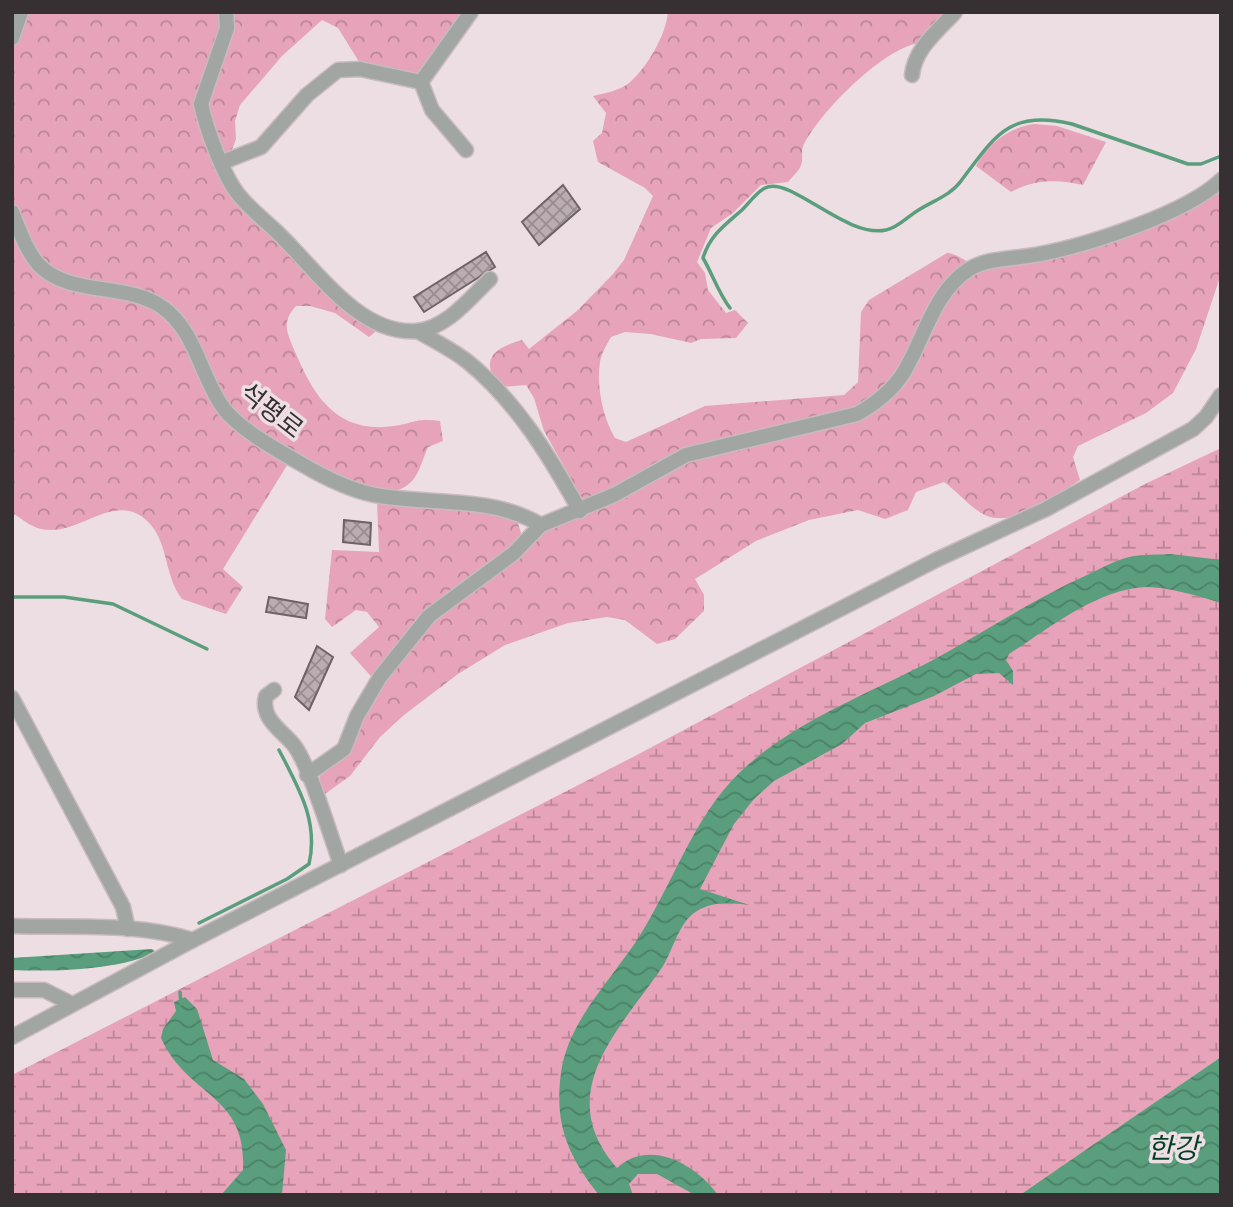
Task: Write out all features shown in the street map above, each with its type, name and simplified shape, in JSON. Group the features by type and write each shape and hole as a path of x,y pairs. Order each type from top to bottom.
{"street":[{"path":"12,38 21,12"},
{"path":"226,12 227,28 201,104 236,192 329,286 371,318 391,328 418,331 468,362 506,401 547,450 580,511"},
{"path":"421,82 471,12"},
{"path":"912,75 916,58 923,47 955,12"},
{"path":"223,162 261,147 316,86 338,70 360,69 421,82"},
{"path":"421,82 432,110 466,150"},
{"path":"307,775 344,749 360,709 380,677 429,615 514,553 541,525 580,511 686,455 857,414 875,404 903,374 948,288 971,268 1096,240 1193,199 1221,180"},
{"name":"석평로","path":"12,212 31,253 51,274 85,285 128,293 160,305 174,316 185,331 222,408 292,458 365,493 486,505 506,509 541,525"},
{"path":"418,331 448,318 490,279"},
{"path":"12,1037 193,940 936,560 1046,509 1193,429 1206,417 1221,395"},
{"path":"274,690 266,696 263,705 267,716 294,744 341,865"},
{"path":"12,698 122,907 128,929"},
{"path":"12,926 128,929 162,932 193,940"},
{"path":"12,990 44,990 72,1004"}],"green space":[{"path":"12,12 465,12 421,75 361,65 338,28 322,20 282,56 240,105 235,121 236,139 223,174 373,323 375,332 369,337 335,313 310,306 296,306 288,318 287,329 290,341 312,385 321,399 344,419 375,427 420,420 440,421 443,441 428,447 412,481 400,489 386,492 353,484 294,454 223,569 243,587 226,614 182,599 172,581 157,533 138,514 125,510 112,512 56,530 37,528 12,513"},
{"path":"668,12 951,12 923,42 908,46 873,67 840,98 804,144 800,167 788,182 761,185 733,213 711,228 697,262 705,273 708,290 726,313 735,310 748,323 736,338 701,339 691,343 651,334 625,332 611,337 601,359 599,381 604,411 615,438 626,442 705,406 844,395 858,382 861,312 869,300 947,253 982,268 1047,257 1106,237 1221,187 1221,274 1196,349 1173,393 1146,413 1078,446 1073,457 1080,480 1036,508 1011,517 987,516 944,482 916,492 908,510 885,519 858,510 809,520 756,541 695,579 704,595 704,611 675,639 657,644 625,620 607,617 568,623 505,645 458,674 404,715 380,737 350,776 325,794 318,792 317,782 322,773 353,746 379,685 350,653 379,627 367,612 356,610 332,627 325,619 332,550 379,552 377,501 508,515 518,523 521,533 516,543 540,536 584,502 544,431 534,398 526,385 500,387 490,369 490,362 497,351 512,343 522,340 529,349 578,310 624,260 653,196 645,188 598,162 593,141 602,133 606,113 593,96 621,88 636,77 660,41"},
{"path":"1035,124 1057,126 1106,142 1083,185 1046,181 1011,192 976,166 986,151 1000,138 1017,128"},
{"path":"1221,448 1221,1057 1020,1195 12,1195 12,1075 635,756 1145,484"}],"water":[{"path":"1171,554 1221,560 1221,603 1155,587 1128,589 1091,602 1009,654 1006,660 1013,671 1013,685 999,673 976,674 934,696 865,723 842,744 774,781 754,799 734,824 700,889 749,905 716,904 690,916 661,969 611,1040 598,1064 591,1089 590,1114 598,1141 617,1168 630,1159 657,1155 685,1165 697,1173 718,1195 695,1195 657,1174 638,1174 629,1184 633,1195 599,1195 579,1167 562,1124 559,1091 565,1053 594,999 631,949 655,910 702,821 731,782 770,748 814,719 933,660 1046,595 1123,559 1139,555"},
{"path":"152,949 156,952 125,963 106,966 47,971 12,970 12,958"},
{"path":"185,997 197,1009 213,1060 244,1079 263,1104 286,1150 282,1195 221,1195 243,1170 242,1145 236,1125 226,1110 172,1058 161,1038 163,1029 176,1011 174,1002"},
{"name":"한강","path":"1221,1057 1221,1195 1020,1195"}],"building":[{"path":"563,185 580,209 539,245 522,222"},
{"path":"486,252 495,267 424,312 414,297"},
{"path":"344,520 371,523 370,545 343,542"},
{"path":"269,597 308,604 306,618 266,612"},
{"path":"317,646 333,657 309,710 295,697"}],"waterway":[{"path":"730,308 703,258 719,231 765,188 776,186 789,190 854,225 870,230 886,230 952,191 994,139 1018,124 1033,120 1072,124 1188,164 1201,164 1221,156"},
{"path":"12,597 64,597 113,604 207,649"},
{"path":"199,923 287,879 309,864 309,819 279,750"},
{"path":"180,992 181,1004"}]}
